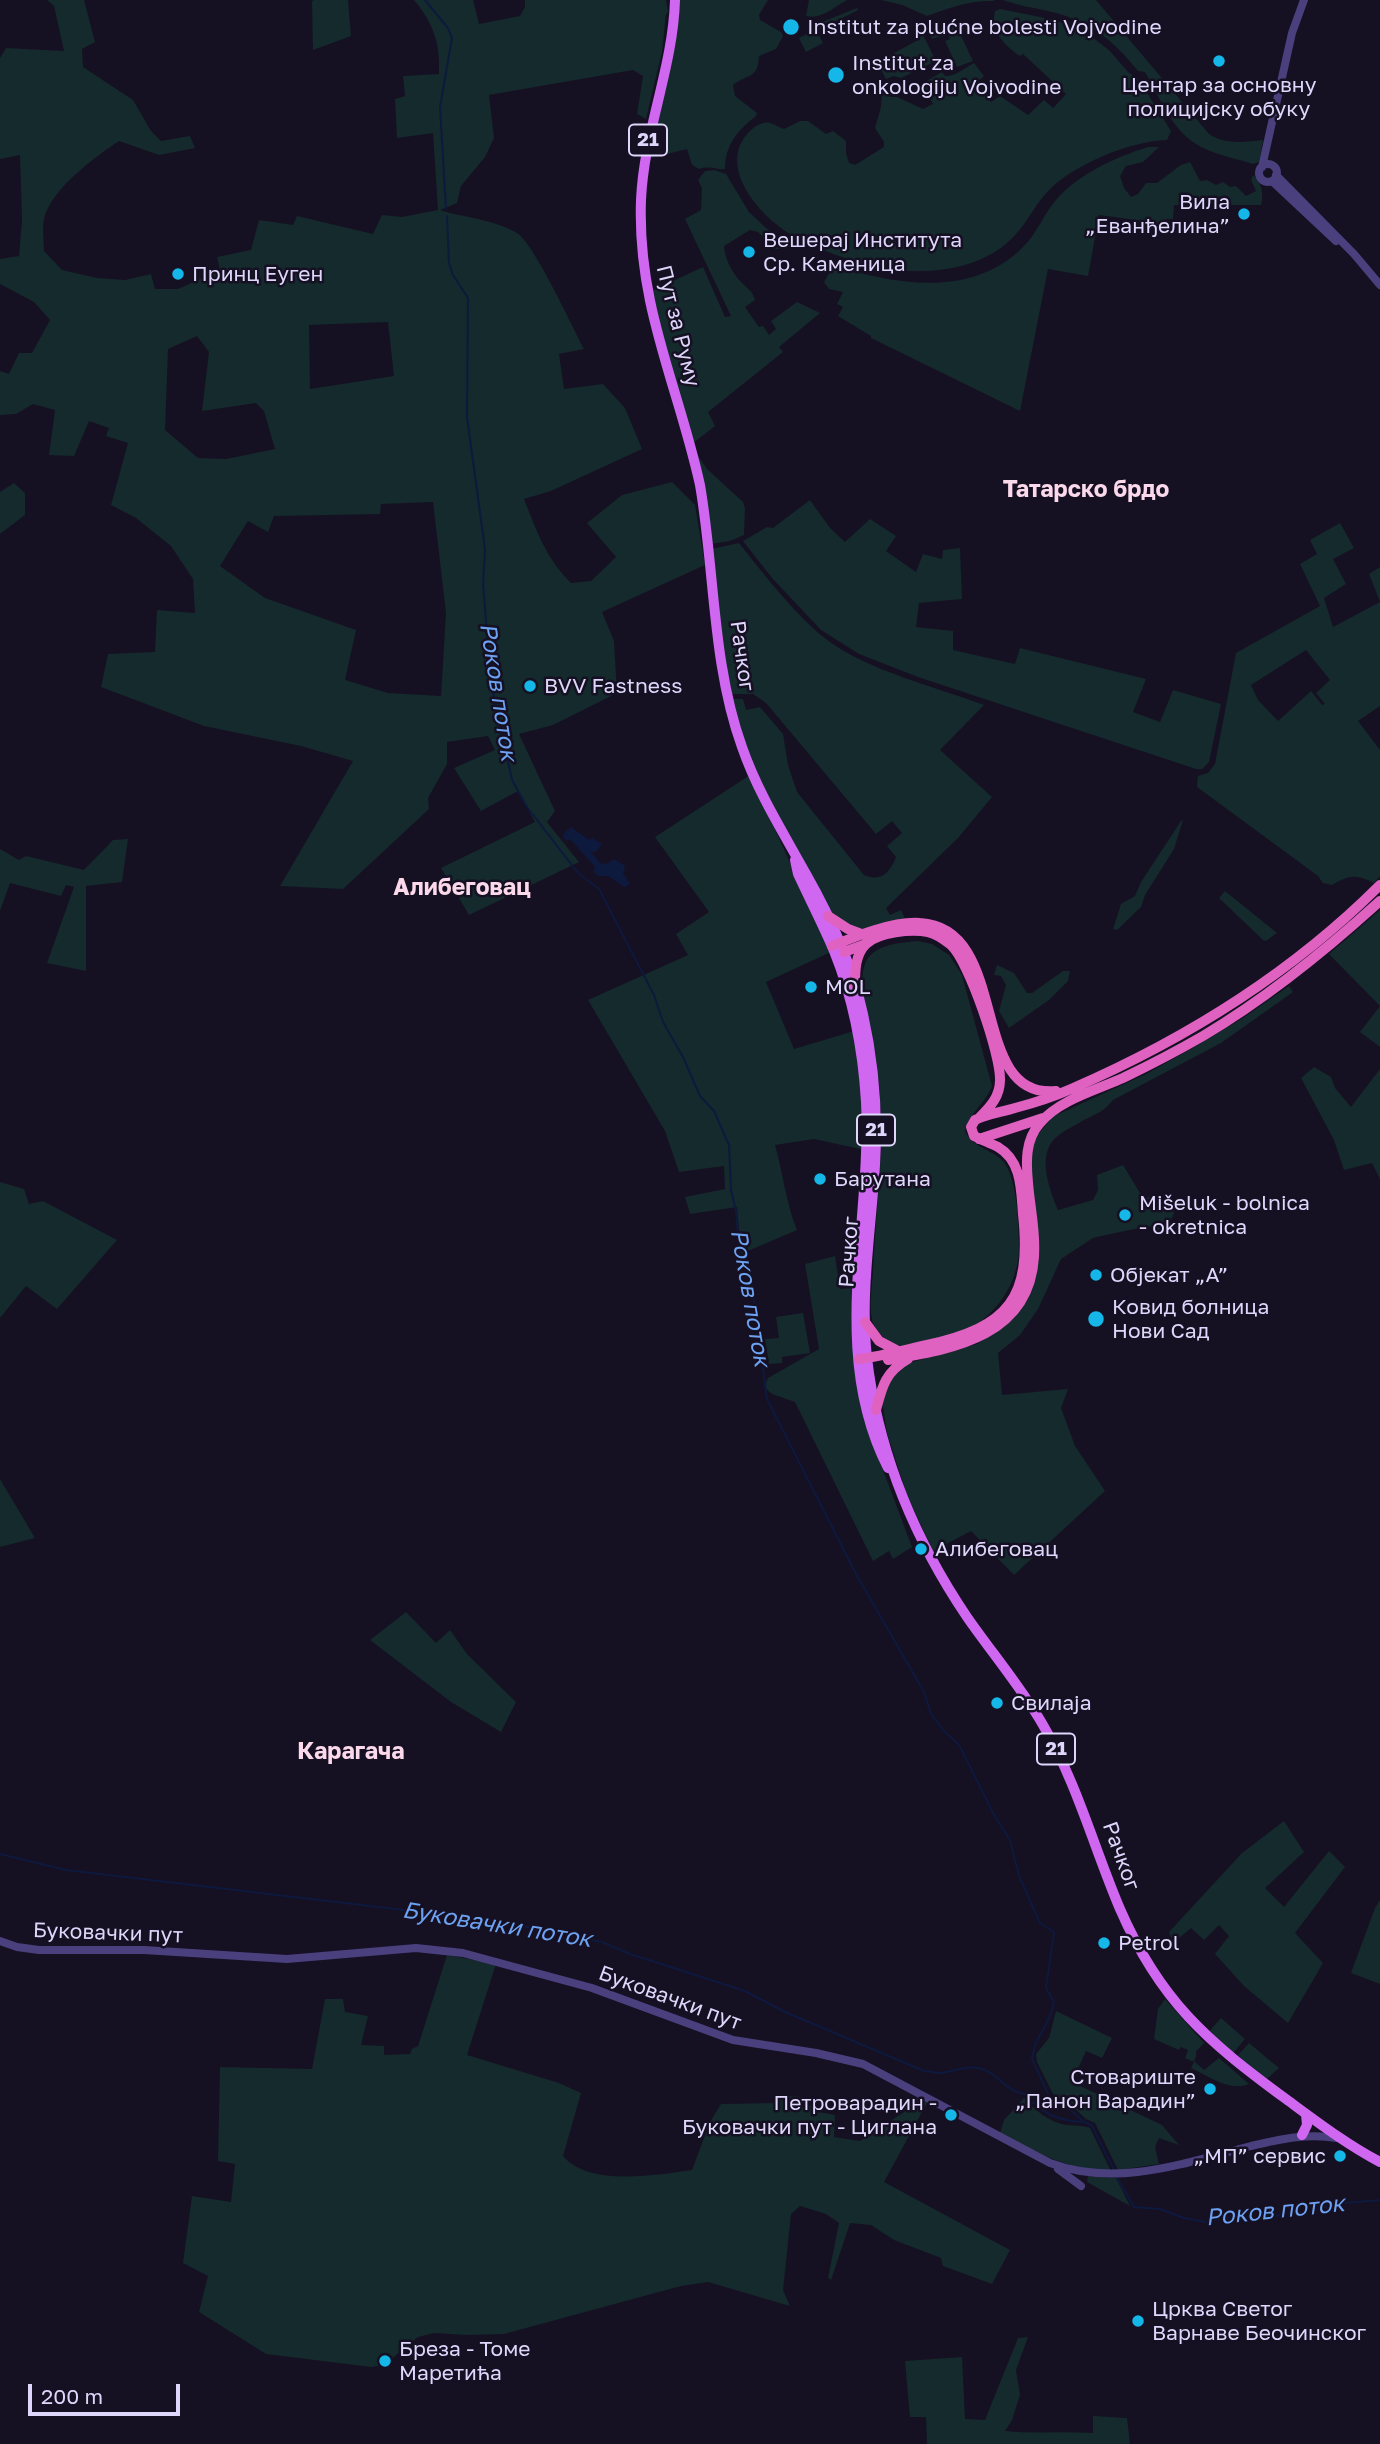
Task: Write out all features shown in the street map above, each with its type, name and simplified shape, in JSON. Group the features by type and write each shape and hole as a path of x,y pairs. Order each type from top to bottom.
{"highway":[{"path":"979,1118 1069,1089 1131,1061 1236,1000 1331,929 1380,885"},
{"path":"979,1139 1044,1118 1063,1105 1143,1069 1236,1014 1318,955 1380,901"},
{"path":"828,916 865,939 916,931 936,935 956,950 970,973 999,1065 1000,1082 994,1102 973,1122 971,1130 974,1136 1004,1151 1013,1161 1018,1174 1026,1243 1024,1269 1018,1289 1002,1312 979,1329 950,1340 863,1362"},
{"path":"839,947 914,923 929,924 947,932 959,943 975,967 1009,1070 1029,1088 1045,1092 1069,1089"},
{"path":"855,985 855,966 865,939"},
{"path":"863,1362 912,1356 957,1346 981,1337 1005,1320 1024,1295 1031,1277 1034,1254 1027,1153 1033,1132 1044,1118"},
{"path":"865,1322 882,1344 898,1351"},
{"path":"876,1410 886,1378 894,1368 912,1356"}],"main road":[{"name":"Пут за Руму","path":"676,0 670,43 644,163 641,245 654,324 692,452"},
{"name":"Рачког","path":"692,452 705,513 720,650 731,709 749,765 793,854 802,881 839,947 856,1029 866,1101 866,1167 856,1303 872,1434 922,1542 947,1585 1029,1703 1056,1750 1080,1803 1117,1902 1153,1973 1178,2007 1209,2040 1306,2114 1380,2162"},
{"name":"Рачког","path":"793,854 803,867 828,916 855,985 869,1046 876,1121 875,1168 866,1267 863,1362 902,1497"},
{"path":"1302,2135 1307,2124 1306,2114"}],"street":[{"path":"1266,166 1276,170 1274,178 1266,182 1261,179 1259,173 1266,166 1267,147 1292,33 1304,0"},
{"path":"1274,178 1328,236 1350,250"},
{"path":"1274,178 1350,250 1380,285"},
{"name":"Буковачки пут","path":"0,1941 30,1949 144,1950 287,1959 416,1948 476,1956 592,1988 733,2040 816,2053 863,2064 1050,2163 1076,2172 1116,2175 1151,2170 1302,2135 1340,2138"},
{"path":"1050,2163 1081,2186"}],"green space":[{"path":"47,0 84,0 95,42 82,49 83,67 133,100 151,131 161,141 190,136 195,148 159,155 119,141 75,175 55,196 44,219 44,251 62,270 97,278 125,280 151,274 155,289 178,289 220,270 217,257 251,250 259,220 293,225 297,216 373,234 382,215 402,217 438,210 433,133 397,138 395,99 405,96 403,76 439,74 434,34 414,0 473,0 479,24 520,16 525,0 666,0 668,12 662,52 646,119 637,114 643,76 633,70 489,95 494,138 485,157 461,186 457,203 440,210 498,225 517,233 524,240 542,268 584,349 559,354 564,389 603,384 625,408 642,449 551,491 524,499 543,544 562,574 571,583 591,581 616,557 587,523 622,495 672,482 695,505 705,565 602,612 614,641 617,693 553,725 519,734 555,811 547,822 579,862 469,915 441,868 535,822 518,791 481,811 454,768 495,750 488,736 447,742 447,764 428,798 429,809 343,889 280,886 353,761 301,746 204,726 101,687 108,654 155,652 157,610 195,613 193,579 171,546 136,518 111,505 128,443 106,436 109,428 89,421 74,456 49,455 55,410 33,404 16,414 0,415 0,371 9,374 19,353 32,353 50,320 34,302 0,284 0,259 19,256 22,220 20,155 0,159 0,58 6,48 64,51 54,6","holes":["388,322 394,376 310,389 309,325","197,336 209,352 202,411 256,403 264,411 275,449 226,459 198,458 165,430 168,349","433,502 446,613 441,696 388,693 345,680 356,630 265,598 220,566 248,521 268,532 274,516 380,514 381,504"]},
{"path":"314,0 348,0 351,36 313,50"},
{"path":"679,0 768,0 759,15 760,20 781,32 783,36 776,49 759,56 757,69 752,75 733,85 735,96 757,113 730,145 725,169 699,169 692,165 687,149 647,159"},
{"path":"809,0 847,0 822,15 812,17 806,16"},
{"path":"881,0 994,1 968,3 927,16 902,5"},
{"path":"1003,0 1096,0 1209,134 1228,141 1263,140 1259,162 1253,164 1216,153 1187,138 1166,111 1145,72 1138,71 1120,50 1090,27 1066,16"},
{"path":"857,8 858,10 817,31 823,43 806,52 799,38 811,32 812,26"},
{"path":"1000,9 1072,26 1110,51 1128,72 1139,80 1171,131 1167,140 1137,144 1075,170 1046,193 1021,229 1003,246 988,256 955,268 900,270 842,257 785,231 756,204 741,180 738,154 742,142 751,130 762,123 770,123 784,129 800,121 808,121 826,134 833,131 846,141 849,163 855,165 884,147 884,142 875,128 882,91 886,90 890,97 897,97 923,109 933,104 923,83 942,72 945,76 952,75 974,63 984,76 976,83 991,102 1000,96 1028,115 1044,100 1053,108 1066,94 1023,54 1020,56 1000,37 994,18 995,11"},
{"path":"955,23 973,61 957,67 945,41 950,39 948,34 932,39 929,33"},
{"path":"923,35 936,61 901,78 894,76 886,79 876,60 885,58"},
{"path":"1148,147 1159,147 1143,162 1126,166 1120,176 1131,197 1138,194 1146,183 1157,183 1181,165 1190,162 1200,181 1207,180 1216,185 1223,182 1230,187 1236,186 1246,196 1256,191 1251,180 1253,175 1262,189 1261,205 1174,205 1173,219 1166,219 1166,224 1099,215 1088,276 1048,269 1020,411 871,338 838,316 843,307 837,304 843,292 829,289 824,282 834,265 907,282 956,281 980,275 1002,264 1022,248 1056,200 1075,182 1111,161"},
{"path":"714,170 726,174 749,212 786,242 786,249 775,249 758,232 750,230 724,246 732,270 754,297 755,300 745,307 759,327 763,326 769,335 776,329 771,321 797,302 820,313 779,347 783,352 708,412 715,426 692,444 649,292 703,267 725,317 731,316 685,219 701,210 702,188 698,180 705,171"},
{"path":"694,450 707,469 743,502 744,535 730,541 711,544"},
{"path":"14,483 25,493 25,515 0,534 0,492"},
{"path":"810,500 830,528 845,542 870,519 896,536 886,551 916,572 923,554 942,559 943,550 960,548 962,599 919,603 916,627 953,631 953,650 1015,664 1020,648 1146,679 1133,712 1160,722 1173,690 1221,704 1209,762 1202,769 1196,769 918,677 859,654 821,630 772,578 743,541 767,527 773,528"},
{"path":"1340,523 1354,548 1333,559 1346,584 1324,598 1333,627 1380,602 1380,706 1358,721 1380,750 1380,876 1374,883 1353,877 1332,885 1323,883 1318,876 1197,787 1198,776 1208,773 1215,764 1236,653 1320,606 1300,564 1317,554 1310,540","holes":["1306,650 1330,680 1316,693 1325,704 1322,705 1311,691 1278,721 1258,700 1251,685"]},
{"path":"739,543 794,609 830,642 864,662 984,705 940,750 992,797 958,838 886,908 890,915 901,910 906,921 858,931 831,912 751,763 731,699 743,699 746,710 760,707 783,734 788,765 797,792 864,875 880,877 891,868 896,857 887,846 902,833 892,821 876,834 766,703 753,694 730,694 711,549"},
{"path":"1380,567 1380,602 1369,574"},
{"path":"750,775 831,952 766,982 794,1049 854,1031 863,1065 865,1150 814,1139 775,1145 797,1230 741,1254 737,1207 690,1214 685,1197 725,1189 724,1166 679,1172 665,1131 588,1000 688,955 676,934 709,912 655,837"},
{"path":"1183,820 1174,849 1145,895 1141,907 1117,930 1113,929 1121,904 1135,896 1141,882"},
{"path":"128,839 122,882 86,886 86,971 47,963 74,887 66,885 61,896 10,883 0,911 0,849 19,860 26,856 84,870 113,840"},
{"path":"1225,891 1277,933 1266,941 1263,940 1219,898"},
{"path":"1380,910 1380,1006 1329,954"},
{"path":"918,941 932,944 949,955 962,975 992,1086 965,1131 971,1140 1001,1159 1007,1166 1016,1200 1019,1245 1015,1274 1009,1287 1002,1300 982,1321 952,1335 900,1346 884,1338 873,1324 871,1313 881,1119 877,1070 862,977 867,959 879,949"},
{"path":"997,965 1014,973 1027,993 1032,993 1063,971 1070,971 1068,981 1049,1000 1009,1028 999,1011 1006,985 1001,976 994,975"},
{"path":"1289,986 1293,992 1221,1043 1113,1100 1103,1110 1065,1131 1052,1142 1047,1151 1046,1171 1058,1210 1093,1200 1098,1190 1097,1175 1123,1165 1143,1198 1156,1196 1170,1200 1174,1214 1162,1234 1149,1226 1101,1236 1093,1238 1061,1259 1038,1309 1020,1335 998,1353 1002,1395 1068,1389 1061,1408 1075,1446 1105,1491 1014,1575 971,1531 933,1551 907,1495 887,1433 882,1401 887,1384 905,1364 977,1344 1003,1327 1035,1278 1040,1252 1030,1170 1031,1151 1036,1137 1052,1117 1146,1074 1243,1018"},
{"path":"1380,1006 1380,1047 1360,1032"},
{"path":"1314,1067 1331,1077 1335,1088 1351,1107 1380,1069 1380,1179 1372,1163 1344,1170 1334,1140 1301,1078"},
{"path":"0,1182 24,1189 29,1204 43,1201 117,1240 57,1309 26,1286 0,1318"},
{"path":"835,1256 840,1289 852,1288 852,1325 869,1433 912,1547 893,1559 889,1551 873,1561 795,1402 772,1394 764,1387 768,1378 819,1349 805,1264"},
{"path":"803,1313 810,1353 782,1357 782,1363 769,1364 765,1339 779,1338 776,1317"},
{"path":"0,1479 35,1538 0,1547"},
{"path":"406,1612 436,1643 450,1630 467,1654 516,1702 501,1732 451,1702 370,1640"},
{"path":"1284,1821 1304,1852 1265,1888 1284,1907 1329,1851 1345,1867 1295,1933 1323,1963 1288,2023 1244,1986 1215,1954 1229,1936 1219,1925 1204,1940 1191,1928 1173,1943 1169,1932 1242,1853"},
{"path":"1380,1900 1380,1984 1351,1973"},
{"path":"447,1955 496,1964 467,2055 559,2083 581,2093 563,2156 575,2166 589,2172 642,2176 692,2170 710,2122 721,2104 778,2103 783,2096 809,2097 809,2104 819,2112 835,2115 834,2137 860,2141 907,2110 915,2097 928,2101 884,2182 1010,2250 992,2284 943,2266 941,2258 894,2240 871,2225 850,2223 831,2280 828,2278 839,2223 826,2214 800,2206 791,2214 783,2290 790,2306 708,2282 681,2286 504,2334 434,2333 418,2337 384,2365 371,2367 266,2354 199,2312 208,2276 183,2263 192,2196 231,2202 235,2164 218,2161 220,2067 312,2069 325,1999 343,1999 345,2012 368,2016 361,2045 384,2046 384,2055 410,2054 412,2049 418,2046"},
{"path":"1165,1999 1204,2043 1196,2051 1194,2061 1204,2070 1219,2058 1249,2084 1234,2086 1212,2079 1191,2068 1194,2062 1185,2058 1188,2050 1181,2047 1179,2050 1154,2039 1158,2009"},
{"path":"1056,2011 1112,2038 1102,2058 1086,2051 1072,2082 1162,2125 1179,2145 1159,2138 1155,2147 1159,2164 1118,2170 1095,2123 1053,2094 1037,2062 1036,2054 1049,2038"},
{"path":"1221,2018 1245,2039 1230,2057 1206,2035"},
{"path":"1249,2043 1279,2068 1261,2081 1238,2061 1241,2058 1238,2055"},
{"path":"1024,2098 1055,2122 1090,2128 1111,2171 1067,2164 1040,2154 1000,2133 1004,2120"},
{"path":"1088,2176 1116,2178 1130,2206 1087,2182"},
{"path":"1028,2337 1016,2370 1020,2395 1012,2420 1005,2431 1093,2433 1093,2416 1127,2418 1130,2444 927,2444 926,2417 910,2417 905,2361 962,2357 965,2419 985,2420 1018,2338"}],"water":[{"path":"571,827 589,840 592,838 602,844 596,852 591,852 600,863 606,864 614,859 624,865 623,873 630,884 624,887 608,876 598,876 593,871 595,867 570,839 566,841 563,837"}],"waterway":[{"name":"Роков поток","path":"425,0 448,28 452,38 440,107 446,209"},
{"name":"Роков поток","path":"447,216 449,263 453,275 468,298 467,417 485,549 483,584 491,683 512,780 527,807 578,873 599,889 654,995 663,1022 683,1057 700,1096 714,1111 729,1145 731,1190 736,1211 739,1253 751,1278 767,1399 856,1574 924,1692 931,1714 959,1745 994,1815 1010,1840 1019,1876 1040,1923 1054,1932 1046,1988 1054,2002 1051,2014 1035,2045 1032,2059 1049,2096 1092,2126 1114,2170"},
{"name":"Буковачки поток","path":"0,1854 66,1870 497,1921 602,1942 630,1954 745,1991 783,2011 924,2071 940,2073 968,2067 985,2070 1011,2089 1025,2094 1051,2115 1083,2122"},
{"name":"Роков поток","path":"1116,2176 1134,2207 1160,2209 1205,2222 1239,2216 1254,2218 1292,2214 1345,2203 1380,2200"}],"place":[{"name":"Institut za plućne bolesti Vojvodine","path":"791,27"},
{"name":"Центар за основну полицијску обуку","path":"1219,61"},
{"name":"Institut za onkologiju Vojvodine","path":"836,75"},
{"name":"Вила „Еванђелина”","path":"1244,214"},
{"name":"Вешерај Института Ср. Каменица","path":"749,252"},
{"name":"Принц Еуген","path":"178,274"},
{"name":"BVV Fastness","path":"530,686"},
{"name":"MOL","path":"811,987"},
{"name":"Барутана","path":"820,1179"},
{"name":"Mišeluk - bolnica - okretnica","path":"1125,1215"},
{"name":"Објекат „А”","path":"1096,1275"},
{"name":"Ковид болница Нови Сад","path":"1096,1319"},
{"name":"Алибеговац","path":"921,1549"},
{"name":"Свилаја","path":"997,1703"},
{"name":"Petrol","path":"1104,1943"},
{"name":"Стовариште „Панон Варадин”","path":"1210,2089"},
{"name":"Петроварадин - Буковачки пут - Циглана","path":"951,2115"},
{"name":"„МП” сервис","path":"1340,2156"},
{"name":"Црква Светог Варнаве Беочинског","path":"1138,2321"},
{"name":"Бреза - Томе Маретића","path":"385,2361"}],"district":[{"name":"Татарско брдо","path":"1086,490"},
{"name":"Алибеговац","path":"462,888"},
{"name":"Карагача","path":"351,1752"}]}
